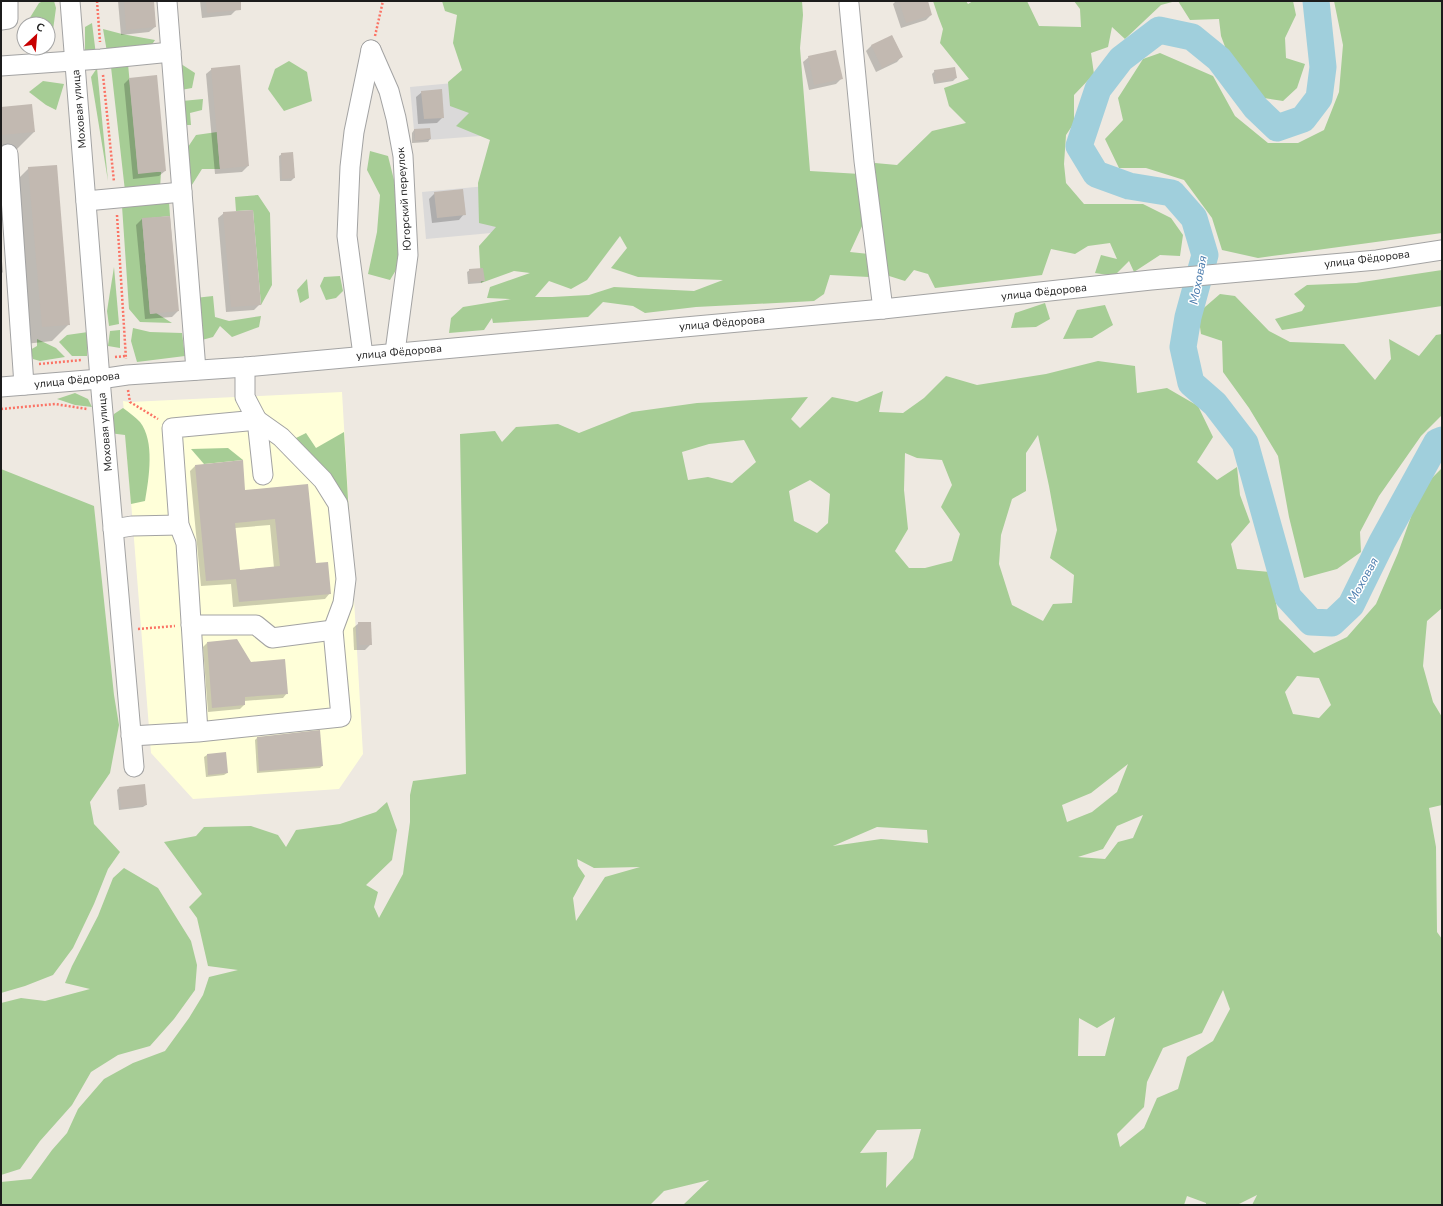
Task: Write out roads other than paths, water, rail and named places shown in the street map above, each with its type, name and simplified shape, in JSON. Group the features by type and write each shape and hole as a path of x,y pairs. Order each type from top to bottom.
{"street":[{"path":"1,20 8,19 8,1"},
{"name":"Моховая улица","path":"70,1 100,379 134,767"},
{"path":"167,1 196,370"},
{"path":"849,4 864,161 883,309"},
{"name":"Югорский переулок","path":"363,355 347,236 350,167 354,132 372,50 388,91 396,118 403,156 408,255 396,352"},
{"path":"1,66 102,59 171,52"},
{"path":"8,154 9,281 24,385"},
{"path":"86,201 182,192"},
{"name":"улица Фёдорова","path":"1,387 100,379 127,366 196,370 244,367 883,309 1151,280 1377,260 1442,250"},
{"path":"244,367 245,397 257,420 263,475"},
{"path":"131,736 198,732 341,716 333,630 342,603 346,579 338,504 323,480 281,437 257,420 172,428 179,525 186,543 198,732"},
{"path":"113,529 132,526 179,525"},
{"path":"191,625 256,624 272,638 333,630"}],"waterway":[{"name":"Моховая","path":"1316,1 1323,67 1319,98 1303,119 1277,128 1256,108 1219,59 1192,37 1159,30 1121,59 1098,89 1079,146 1096,174 1129,186 1172,193 1194,218 1205,255 1188,317 1183,347 1191,383 1215,404 1245,443 1288,597 1311,622 1332,623 1351,605 1382,542 1437,442 1442,440"}]}
